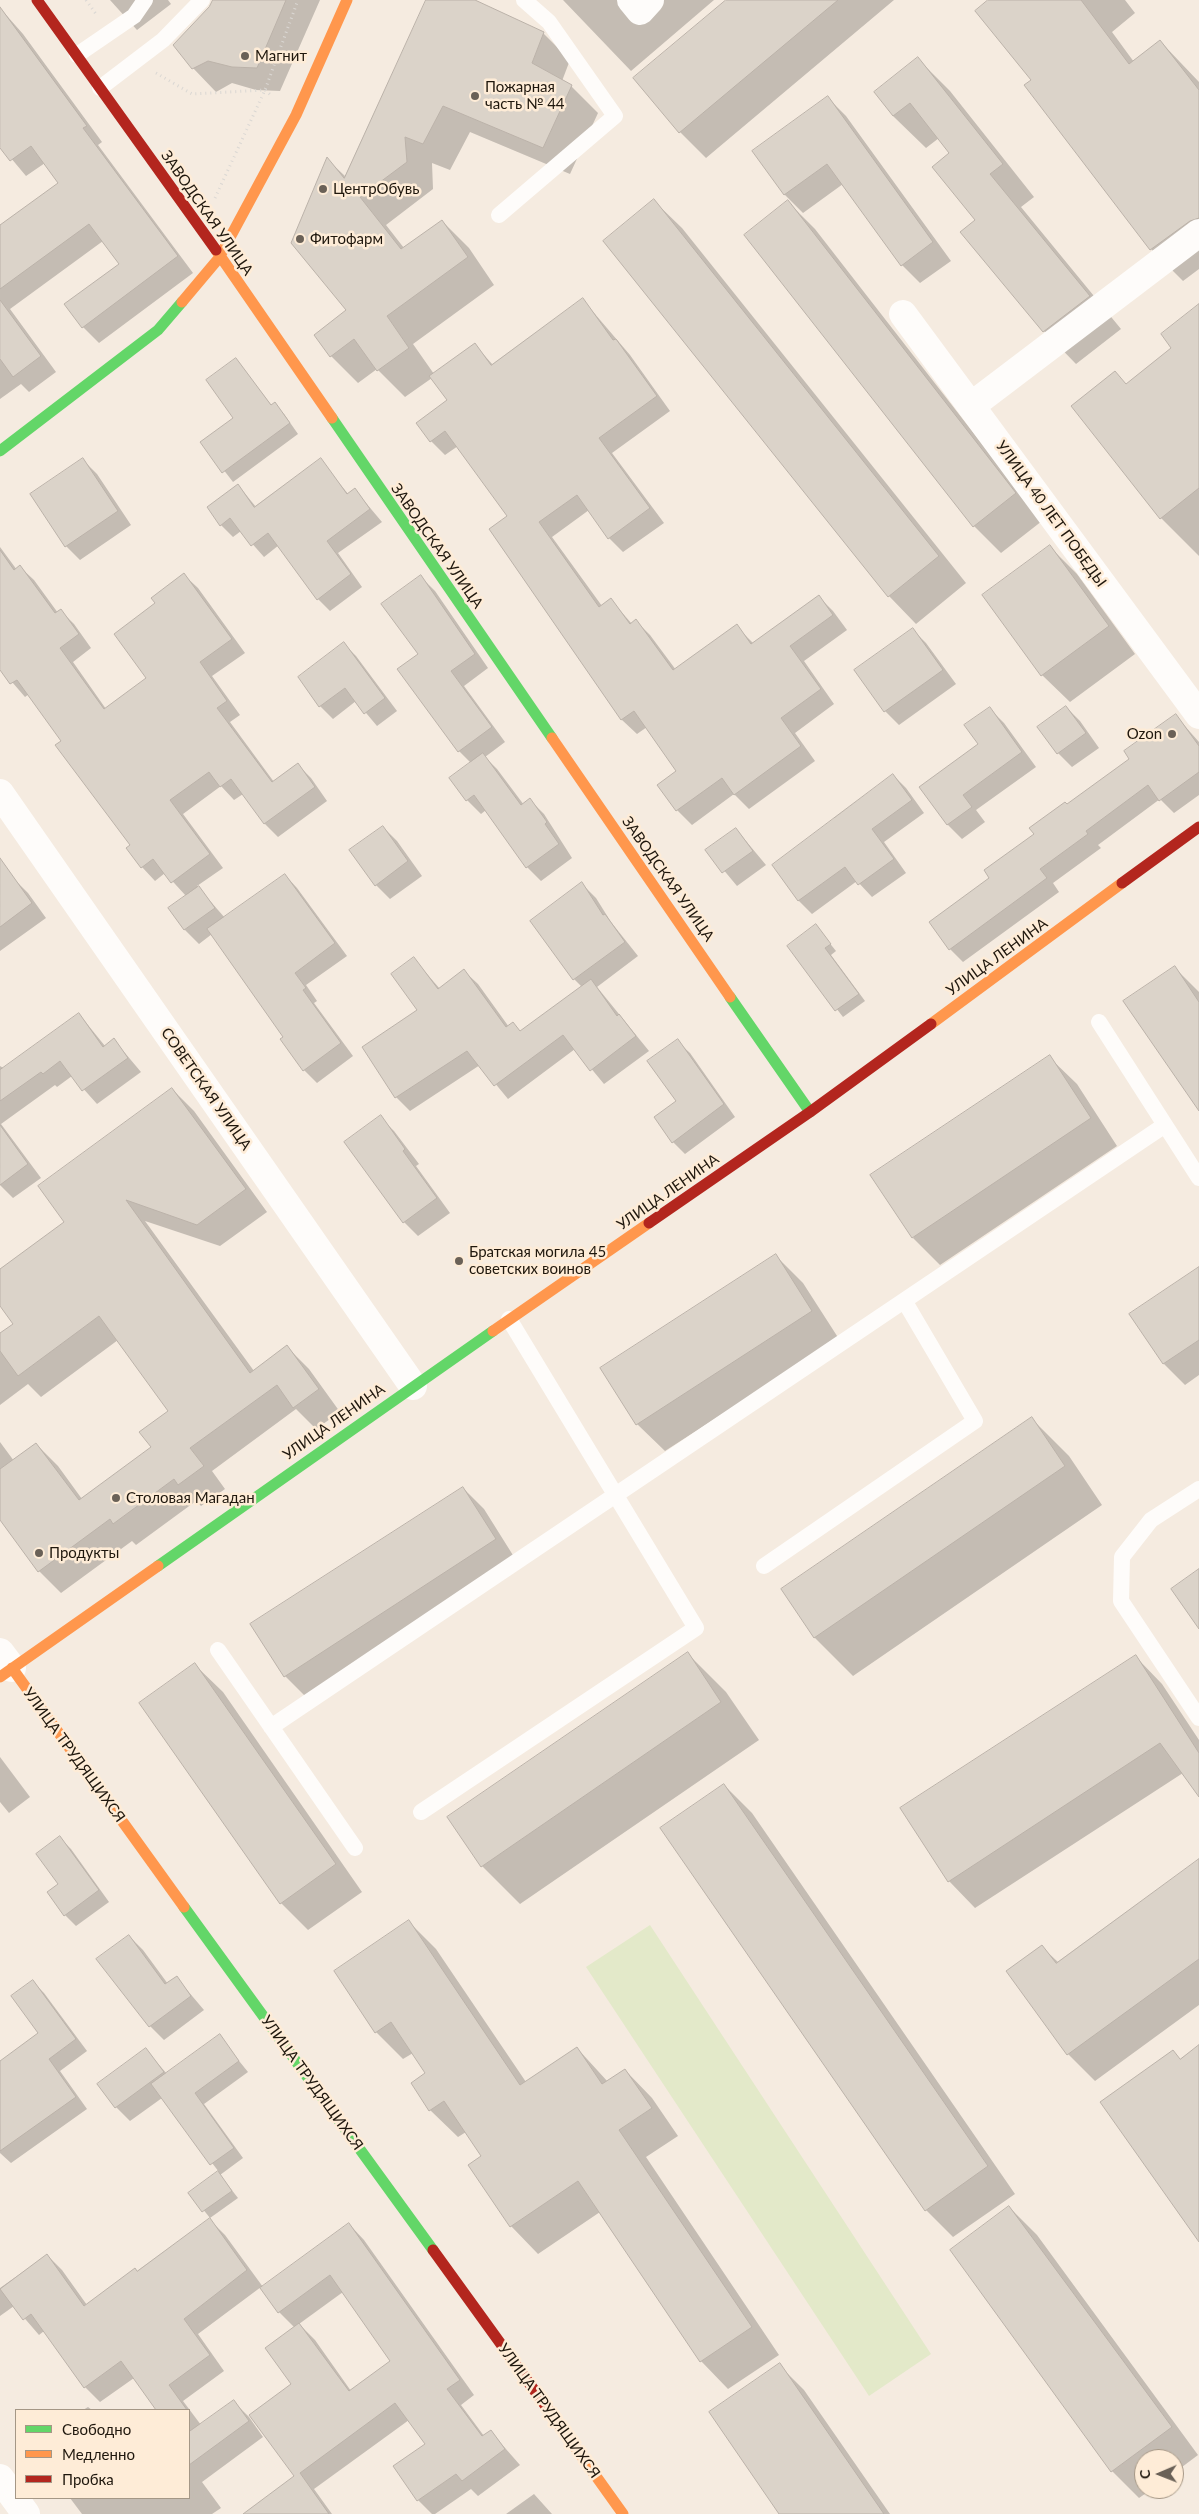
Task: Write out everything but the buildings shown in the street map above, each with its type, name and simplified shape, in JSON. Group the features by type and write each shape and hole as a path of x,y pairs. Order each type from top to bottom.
{"street":[{"name":"ЗАВОДСКАЯ УЛИЦА","path":"37,0 201,228 219,258 810,1112"},
{"path":"0,451 158,330 219,258 296,115 347,0"},
{"path":"631,0 640,11 650,0"},
{"path":"971,406 1199,234"},
{"name":"УЛИЦА 40 ЛЕТ ПОБЕДЫ","path":"902,314 1199,715"},
{"name":"СОВЕТСКАЯ УЛИЦА","path":"0,793 412,1386"},
{"name":"УЛИЦА ЛЕНИНА","path":"4,1666 810,1112 1199,827"},
{"name":"УЛИЦА ТРУДЯЩИХСЯ","path":"4,1666 623,2514"},
{"path":"0,2478 15,2499"},
{"path":"15,2499 26,2514"}],"lane":[{"path":"77,55 134,16 145,0"},
{"path":"100,88 163,40 202,0"},
{"path":"499,215 615,116 548,22 524,0"},
{"path":"1099,1022 1199,1178"},
{"path":"271,1727 615,1494 905,1302 1164,1125"},
{"path":"764,1566 976,1420 905,1302"},
{"path":"420,1812 696,1628 509,1319"},
{"path":"1199,1489 1151,1520 1122,1557 1121,1601 1199,1718"},
{"path":"218,1650 355,1848"}],"path":[{"path":"86,0 110,34"},
{"path":"201,228 264,90 298,0"},
{"path":"135,61 192,94 264,90 296,115"}],"green space":[{"path":"650,1925 931,2354 869,2396 586,1967"}],"traffic: fast":[{"path":"0,451 158,330 182,302"},
{"path":"332,418 552,738"},
{"path":"730,997 810,1112"},
{"path":"158,1566 493,1331"},
{"path":"184,1907 433,2250"}],"traffic: slow":[{"path":"182,302 219,258 296,115 347,0"},
{"path":"216,250 332,418"},
{"path":"552,738 730,997"},
{"path":"931,1024 1122,883"},
{"path":"493,1331 649,1223"},
{"path":"0,1677 158,1566"},
{"path":"12,1668 184,1907"},
{"path":"563,2430 623,2514"}],"traffic: jam":[{"path":"37,0 216,250"},
{"path":"1122,883 1199,827"},
{"path":"649,1223 810,1112 931,1024"},
{"path":"433,2250 563,2430"}],"place":[{"name":"Магнит","path":"245,56"},
{"name":"Пожарная часть № 44","path":"475,96"},
{"name":"ЦентрОбувь","path":"323,189"},
{"name":"Фитофарм","path":"300,239"},
{"name":"Ozon","path":"1172,734"},
{"name":"Братская могила 45 советских воинов","path":"459,1261"},
{"name":"Столовая Магадан","path":"116,1498"},
{"name":"Продукты","path":"39,1553"}]}
